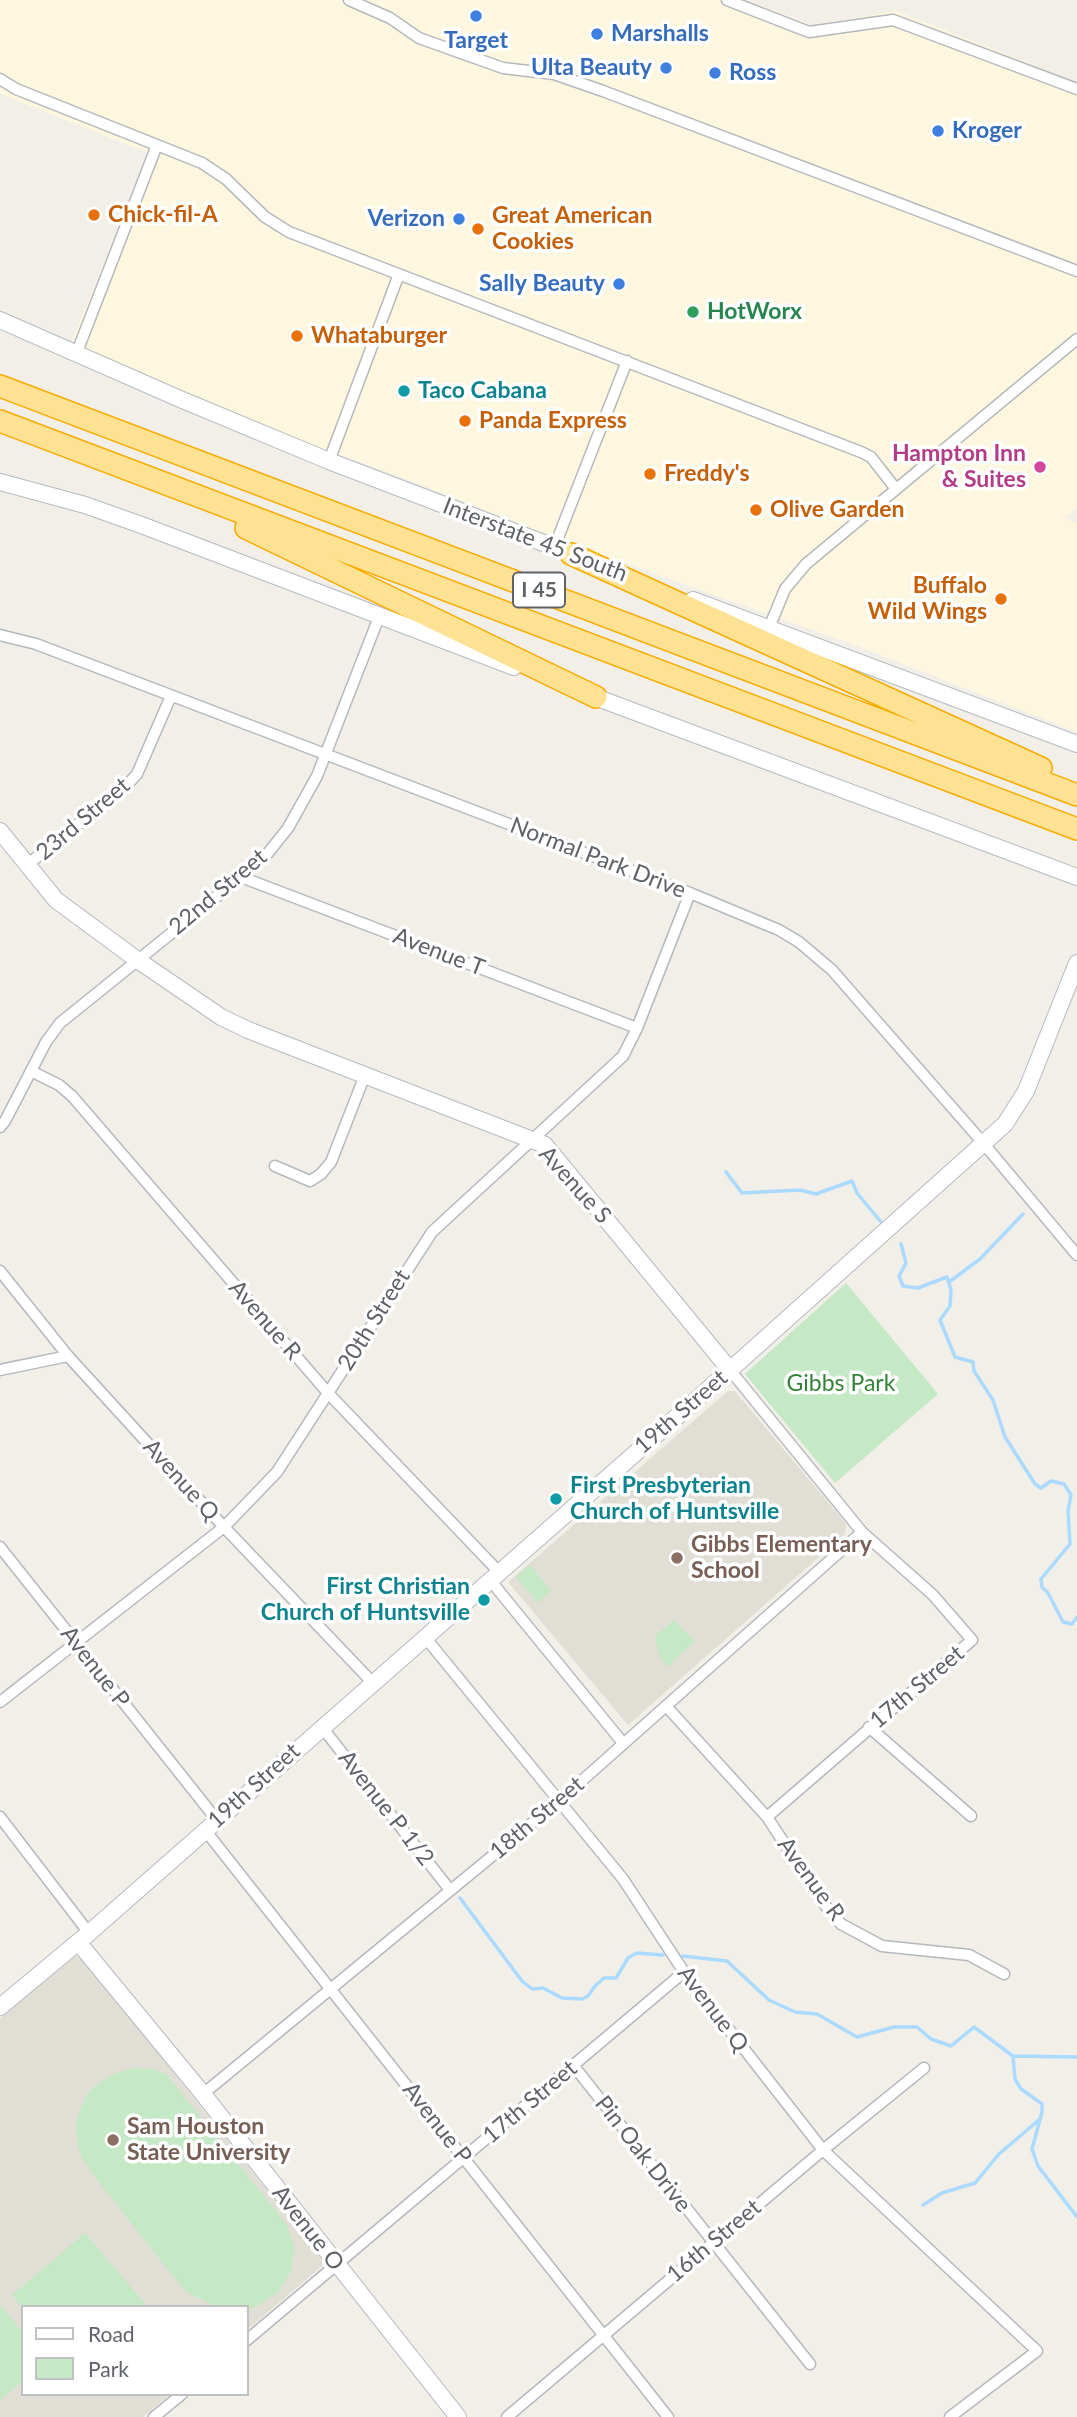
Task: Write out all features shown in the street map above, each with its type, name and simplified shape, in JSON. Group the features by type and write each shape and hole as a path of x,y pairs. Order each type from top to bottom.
{"highway":[{"name":"I 45","path":"0,386 1077,795"},
{"name":"I 45","path":"0,421 1077,829"},
{"path":"125,469 596,697"},
{"path":"563,551 999,747 1077,786"}],"street":[{"path":"349,0 390,18 419,38 503,68 554,74 603,91 1077,271"},
{"path":"727,0 809,32 893,20 1077,89"},
{"path":"0,79 16,89 214,170 274,224 861,452 871,457 896,489"},
{"path":"77,352 156,145"},
{"path":"329,461 399,274"},
{"name":"Interstate 45 South","path":"0,320 329,461 1077,744"},
{"path":"769,628 785,589 794,576 1077,339"},
{"path":"563,551 627,361"},
{"path":"0,482 85,505 144,526 379,617 1077,877"},
{"name":"22nd Street","path":"0,1127 46,1042 60,1023 241,877 268,853 288,828 306,800 379,617"},
{"name":"Normal Park Drive","path":"0,635 36,644 690,893 779,930 814,954 841,980 1077,1255"},
{"name":"23rd Street","path":"27,865 127,785 144,761 171,696"},
{"name":"Avenue S","path":"0,831 55,900 221,1017 247,1030 545,1145 862,1532 933,1595 972,1640"},
{"name":"Avenue T","path":"241,877 637,1028"},
{"name":"20th Street","path":"0,1702 224,1527 277,1472 432,1232 623,1056 637,1028 690,893"},
{"name":"19th Street","path":"0,2007 84,1937 730,1370 1005,1124 1026,1091 1077,963"},
{"name":"Avenue R","path":"31,1070 72,1096 328,1393 495,1576 623,1743"},
{"path":"275,1166 310,1181 321,1174 331,1162 365,1075"},
{"name":"Avenue Q","path":"0,1271 68,1356 224,1527 372,1682"},
{"path":"0,1370 68,1356"},
{"name":"18th Street","path":"203,2094 559,1801 862,1532"},
{"name":"Avenue P","path":"0,1547 75,1642 331,1988 668,2417"},
{"name":"Avenue Q","path":"424,1636 623,1879 684,1972 823,2150 1037,2351 950,2417"},
{"name":"17th Street","path":"767,1816 972,1640"},
{"name":"Avenue R","path":"666,1706 767,1816 824,1905 841,1924 882,1946 969,1955 1004,1974"},
{"name":"Avenue P 1/2","path":"321,1727 450,1890"},
{"path":"869,1727 971,1816"},
{"name":"Avenue O","path":"0,1817 84,1937 203,2094 458,2417"},
{"name":"17th Street","path":"248,2339 684,1972"},
{"name":"Pin Oak Drive","path":"573,2065 810,2364"},
{"name":"16th Street","path":"507,2417 924,2068"},
{"path":"154,2417 180,2396"}],"shaded area":[{"path":"0,0 747,0 812,25 896,11 1077,82 1077,507 1065,518 1077,523 1077,732 852,644 585,549 393,474 66,356 148,153 0,92"},
{"name":"Gibbs Elementary School","path":"728,1391 735,1391 846,1524 845,1534 628,1725 508,1582"},
{"name":"Sam Houston State University","path":"75,1956 84,1960 323,2261 322,2266 248,2329 248,2305 21,2305 21,2396 168,2396 143,2417 0,2417 0,2018"}],"green space":[{"name":"Gibbs Park","path":"846,1283 938,1394 835,1483 745,1374"},
{"path":"530,1565 551,1591 538,1603 516,1577"},
{"path":"674,1620 695,1641 667,1667 659,1656 655,1636"},
{"path":"133,2068 152,2069 166,2074 287,2225 294,2247 291,2271 279,2291 260,2305 248,2309 248,2305 213,2305 185,2291 83,2160 78,2147 78,2116 85,2098 109,2076"},
{"path":"85,2233 146,2305 21,2306 12,2295"},
{"path":"0,2304 21,2330 21,2383 0,2400"}],"waterway":[{"path":"726,1172 742,1193 800,1190 816,1194 852,1181 857,1193 881,1222"},
{"path":"949,1282 980,1259 1023,1214"},
{"path":"901,1244 906,1263 899,1276 903,1286 918,1288 947,1277 951,1290 950,1306 940,1320 955,1357 973,1362 974,1371 993,1400 1005,1437 1035,1484 1041,1488 1051,1481 1064,1484 1071,1495 1068,1511 1070,1544 1041,1579 1042,1587 1063,1622 1072,1624 1077,1617"},
{"path":"460,1898 522,1981 532,1989 543,1988 562,1998 582,1999 588,1996 604,1978 616,1978 628,1958 637,1953 663,1955"},
{"path":"683,1956 727,1961 769,2000 795,2012 817,2014 857,2037 894,2027 917,2027 931,2039 951,2046 974,2027 1013,2056"},
{"path":"1077,2057 1013,2056 1015,2079 1021,2089 1042,2104 1032,2149 1038,2166 1077,2217"},
{"path":"923,2205 942,2193 975,2183 999,2154 1040,2119"}],"place":[{"name":"Target","path":"476,16"},
{"name":"Marshalls","path":"597,34"},
{"name":"Ulta Beauty","path":"666,68"},
{"name":"Ross","path":"715,73"},
{"name":"Kroger","path":"938,131"},
{"name":"Chick-fil-A","path":"94,215"},
{"name":"Verizon","path":"459,219"},
{"name":"Great American Cookies","path":"478,229"},
{"name":"Sally Beauty","path":"619,284"},
{"name":"HotWorx","path":"693,312"},
{"name":"Whataburger","path":"297,336"},
{"name":"Taco Cabana","path":"404,391"},
{"name":"Panda Express","path":"465,421"},
{"name":"Hampton Inn & Suites","path":"1040,467"},
{"name":"Freddy's","path":"650,474"},
{"name":"Olive Garden","path":"756,510"},
{"name":"Buffalo Wild Wings","path":"1001,599"},
{"name":"First Presbyterian Church of Huntsville","path":"556,1499"},
{"name":"Gibbs Elementary School","path":"677,1558"},
{"name":"First Christian Church of Huntsville","path":"484,1600"},
{"name":"Sam Houston State University","path":"113,2140"}]}
